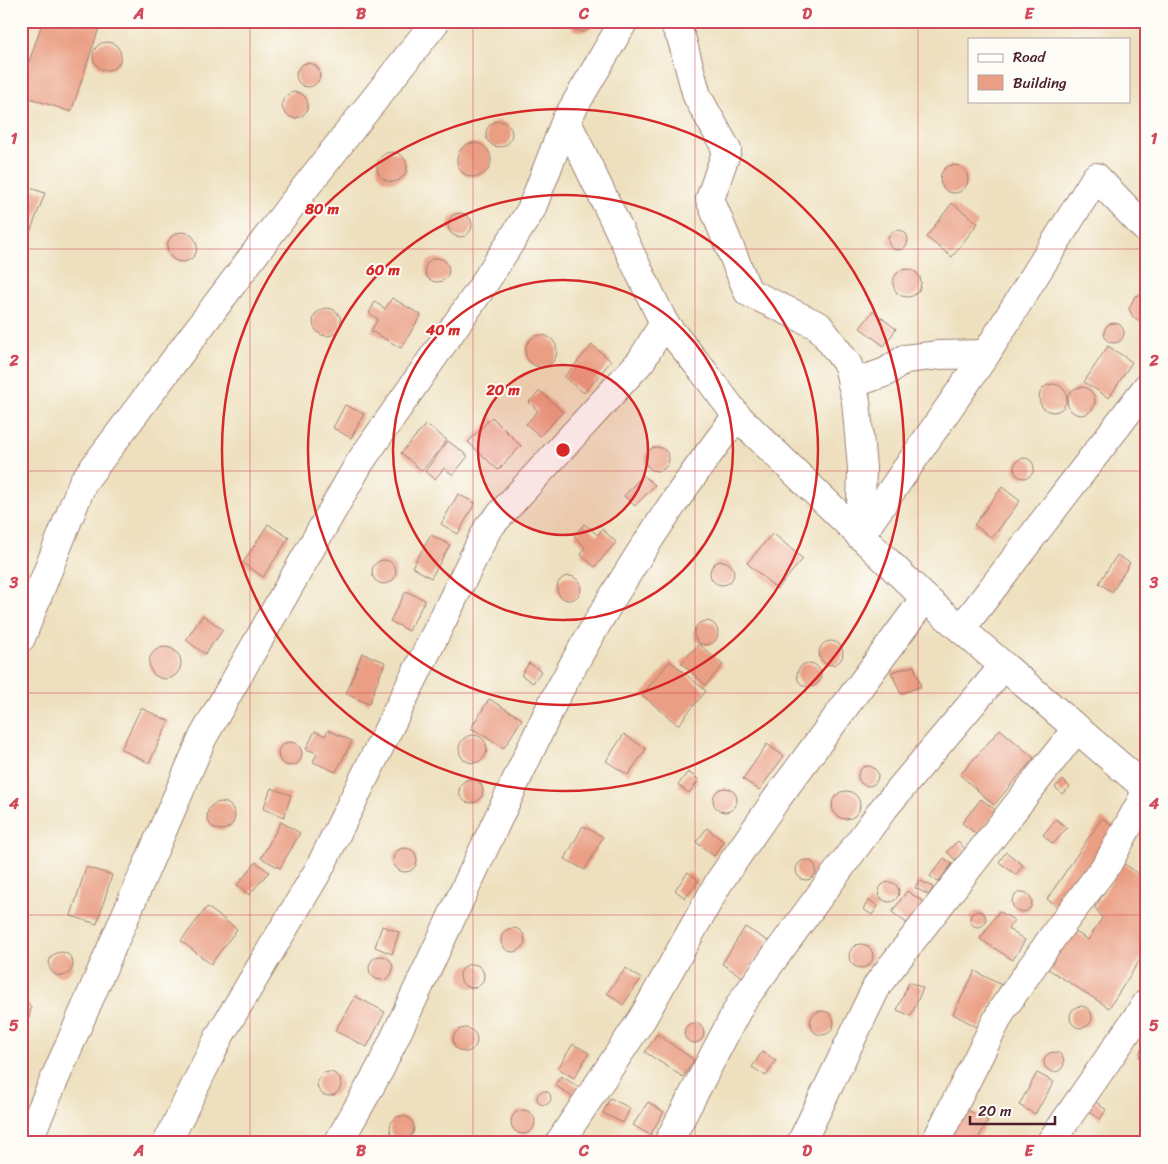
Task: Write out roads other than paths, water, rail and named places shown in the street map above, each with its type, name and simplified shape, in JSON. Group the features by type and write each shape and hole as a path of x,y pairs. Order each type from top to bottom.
{"street":[{"path":"21,638 82,482 290,207 436,21"},
{"path":"34,1132 203,737 360,462 478,293 531,210 566,120 624,21"},
{"path":"673,21 682,40 697,96 727,150 710,199 748,292 819,326 848,364 856,402 862,468 860,536"},
{"path":"566,120 664,323 736,416 924,598 1147,790 1108,863 1054,935 1002,1010 935,1143"},
{"path":"860,536 986,354 1096,178 1147,230"},
{"path":"167,1143 220,1035 318,871 488,528 641,361 664,323"},
{"path":"852,384 886,372 905,358 986,354"},
{"path":"961,629 1147,387"},
{"path":"338,1143 380,1069 554,700 578,655 687,480 736,416"},
{"path":"558,1143 642,1019 719,882 774,801 924,598"},
{"path":"668,1143 741,1003 884,808 1003,667"},
{"path":"801,1143 878,984 1077,728"},
{"path":"1050,1143 1147,1003"}]}
